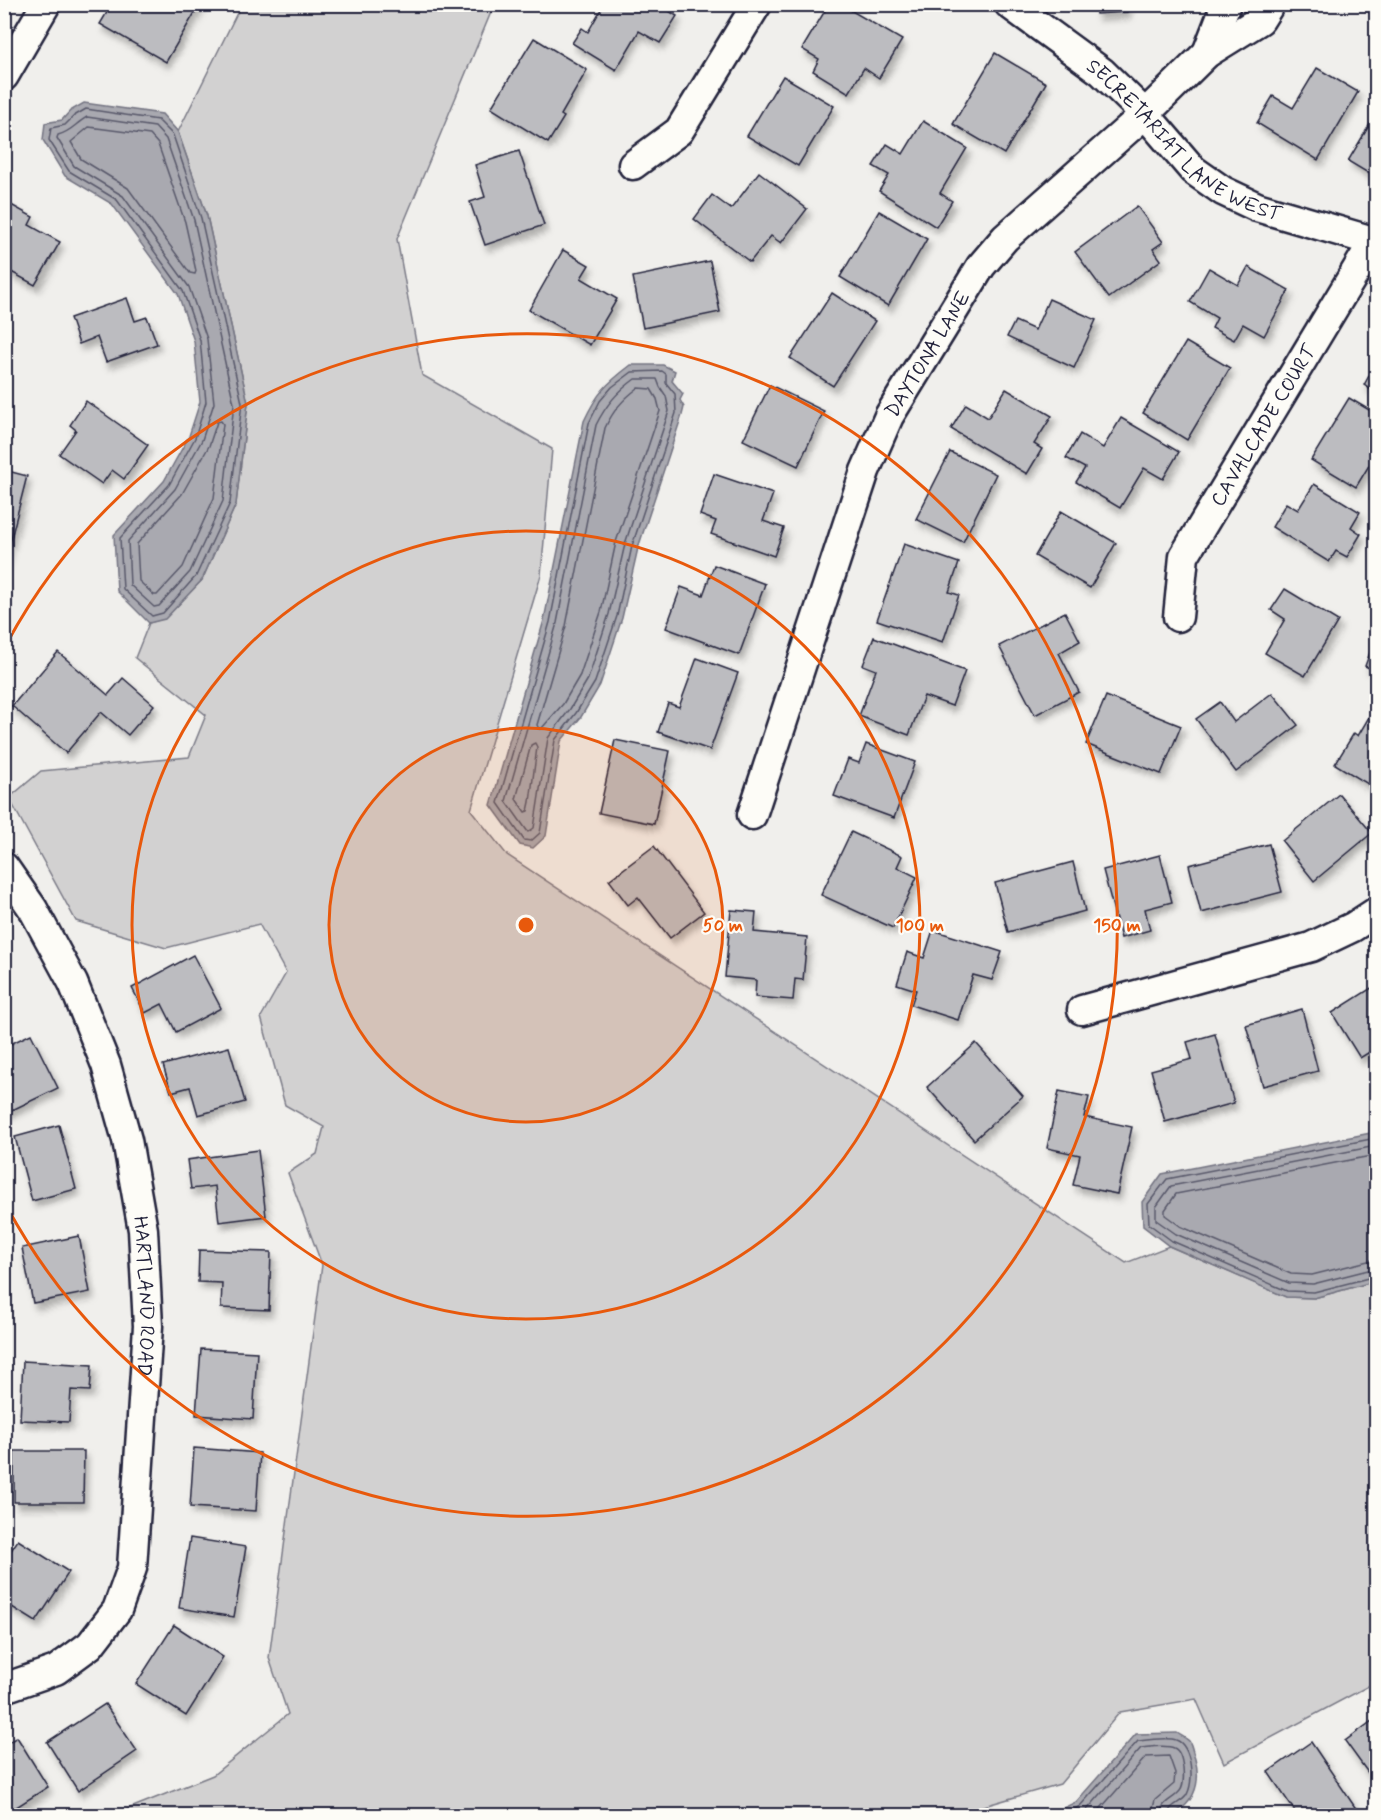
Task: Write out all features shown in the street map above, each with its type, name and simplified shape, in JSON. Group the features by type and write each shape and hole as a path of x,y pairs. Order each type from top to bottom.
{"street":[{"path":"4,76 46,4"},
{"path":"633,165 680,131 758,4"},
{"name":"SECRETARIAT LANE WEST","path":"1009,4 1102,72 1145,114 1193,170 1223,191 1257,207 1375,242"},
{"path":"1207,53 1226,4"},
{"name":"DAYTONA LANE","path":"752,815 865,471 889,416 987,259 1005,238 1145,114 1207,53 1260,20 1270,4"},
{"name":"CAVALCADE COURT","path":"1178,617 1184,556 1375,242"},
{"name":"HARTLAND ROAD","path":"4,867 33,909 73,983 106,1065 127,1140 143,1230 148,1326 132,1568 117,1610 90,1645 56,1670 4,1688"},
{"path":"1082,1010 1311,946 1353,927 1377,912"}],"shaded area":[{"path":"241,5 494,5 397,239 422,375 552,449 541,575 471,810 507,855 1126,1263 1169,1246 1286,1297 1314,1298 1376,1281 1376,1682 1224,1763 1196,1699 1120,1712 1060,1784 953,1815 113,1815 213,1775 288,1714 269,1658 322,1265 288,1173 317,1154 324,1127 285,1105 261,1017 286,973 259,924 166,948 76,921 9,798 41,771 189,757 206,715 135,658 149,623 165,618 202,580 236,504 248,403 207,216 178,132"}],"water":[{"path":"84,103 162,114 178,132 207,216 248,403 236,504 202,580 165,619 149,623 117,591 114,535 164,481 189,436 200,402 194,341 178,294 112,204 65,176 43,140 45,123 62,120 70,111"},
{"path":"631,365 663,365 675,371 672,381 683,394 680,400 684,407 638,548 622,618 600,685 581,717 561,741 546,836 533,848 520,845 491,805 544,620 584,421 603,390"},
{"path":"1376,1132 1376,1281 1314,1298 1286,1297 1169,1246 1143,1226 1142,1202 1162,1174"},
{"path":"1177,1733 1190,1743 1197,1768 1197,1777 1196,1786 1189,1801 1176,1812 1167,1816 1049,1815 1076,1802 1136,1734"}],"building":[{"path":"112,4 200,4 166,62 100,24"},
{"path":"604,4 658,4 677,16 660,43 639,31 616,70 572,43 582,28 588,32"},
{"path":"829,4 840,4 902,40 879,78 864,68 849,93 813,71 819,59 802,49"},
{"path":"1095,4 1127,4 1127,12 1096,14"},
{"path":"534,38 587,70 561,115 564,117 548,143 491,108"},
{"path":"995,53 1046,83 1004,154 953,124"},
{"path":"1317,68 1358,92 1318,160 1257,123 1273,96 1293,108"},
{"path":"783,76 834,106 798,166 747,136"},
{"path":"1376,114 1376,170 1373,176 1348,161"},
{"path":"923,121 967,148 940,193 952,201 936,227 879,191 889,175 873,166 887,144 903,154"},
{"path":"519,151 544,225 485,245 470,202 485,197 475,165"},
{"path":"759,172 807,209 781,243 771,236 750,262 694,219 712,195 731,209"},
{"path":"4,201 33,217 29,225 60,242 35,285 4,268"},
{"path":"1137,206 1163,242 1153,249 1161,260 1109,298 1075,252"},
{"path":"879,211 927,239 888,306 840,277"},
{"path":"563,250 589,265 581,278 617,299 590,345 529,310"},
{"path":"710,261 720,312 643,328 633,277"},
{"path":"1248,267 1289,290 1264,336 1243,324 1234,340 1212,328 1217,318 1190,302 1209,268 1238,285"},
{"path":"832,293 875,321 833,386 790,358"},
{"path":"127,298 135,321 147,317 157,344 106,362 97,337 79,344 70,318"},
{"path":"1049,299 1096,320 1074,368 1007,337 1015,321 1035,330"},
{"path":"1186,342 1230,368 1187,440 1143,413"},
{"path":"1376,363 1376,393 1364,385"},
{"path":"770,385 824,411 798,466 743,440"},
{"path":"1006,389 1052,416 1034,444 1042,449 1027,474 951,429 966,404 988,418"},
{"path":"1349,398 1376,414 1376,454 1356,487 1311,460"},
{"path":"86,401 148,445 124,479 112,470 102,484 59,454 76,430 70,425"},
{"path":"1121,418 1179,452 1163,479 1144,468 1120,508 1076,482 1085,468 1066,458 1080,434 1103,448"},
{"path":"950,452 996,474 963,542 916,519"},
{"path":"4,470 27,476 4,566"},
{"path":"714,474 773,494 763,521 784,528 774,556 711,534 716,521 700,515"},
{"path":"1314,484 1360,512 1351,527 1361,534 1347,557 1336,551 1329,562 1272,527 1286,503 1298,510"},
{"path":"1061,511 1116,543 1090,588 1035,556"},
{"path":"904,544 959,563 949,592 959,595 943,642 877,620"},
{"path":"714,565 765,584 739,655 666,628 681,587 703,595"},
{"path":"1285,589 1338,621 1305,676 1265,653 1285,619 1271,610"},
{"path":"1065,612 1080,641 1059,653 1079,692 1035,715 999,646"},
{"path":"874,637 965,671 952,706 924,696 909,735 859,716 876,670 863,665"},
{"path":"1376,640 1376,671 1365,666"},
{"path":"58,652 108,695 123,678 154,705 128,735 101,712 66,753 12,706"},
{"path":"697,658 738,673 710,750 658,732 668,703 679,707"},
{"path":"1272,693 1298,725 1236,772 1196,719 1220,702 1234,722"},
{"path":"1106,696 1181,726 1161,774 1086,744"},
{"path":"1376,705 1376,789 1335,764 1354,733 1358,736"},
{"path":"615,740 670,751 654,824 599,813"},
{"path":"866,744 915,762 894,818 834,796 848,759 859,763"},
{"path":"1339,794 1372,833 1314,881 1282,841"},
{"path":"851,832 902,856 897,867 917,877 893,928 821,895"},
{"path":"1269,844 1282,892 1201,913 1189,865"},
{"path":"654,846 704,912 670,938 638,897 628,905 609,880"},
{"path":"1160,855 1172,902 1145,909 1150,930 1121,938 1103,870"},
{"path":"1073,862 1085,911 1008,932 995,883"},
{"path":"731,910 756,912 754,932 807,937 803,980 795,979 793,1000 755,997 756,980 725,977"},
{"path":"933,930 1002,952 992,980 973,975 958,1020 911,1005 916,990 897,984 907,952 924,958"},
{"path":"193,955 221,1008 176,1032 162,1004 145,1013 132,988"},
{"path":"1376,985 1376,1048 1360,1058 1332,1013"},
{"path":"1302,1009 1318,1071 1263,1086 1246,1025"},
{"path":"31,1034 58,1088 4,1114 4,1047"},
{"path":"1215,1034 1234,1103 1165,1122 1151,1070 1192,1059 1187,1042"},
{"path":"976,1043 1023,1096 974,1140 927,1087"},
{"path":"229,1047 245,1102 198,1115 190,1087 171,1092 163,1065"},
{"path":"1059,1091 1089,1097 1084,1117 1132,1127 1117,1194 1073,1185 1080,1155 1047,1148"},
{"path":"59,1125 76,1189 32,1201 15,1137"},
{"path":"258,1150 266,1216 219,1222 215,1186 191,1189 187,1160"},
{"path":"79,1236 90,1292 33,1303 22,1248"},
{"path":"199,1250 271,1252 269,1310 221,1308 222,1283 198,1282"},
{"path":"201,1349 257,1352 253,1419 196,1415"},
{"path":"23,1361 92,1365 90,1391 71,1390 69,1422 20,1420"},
{"path":"194,1448 260,1453 256,1511 190,1507"},
{"path":"14,1451 84,1451 83,1502 14,1502"},
{"path":"190,1538 246,1547 234,1617 179,1608"},
{"path":"18,1540 69,1572 36,1622 4,1602 4,1561"},
{"path":"174,1625 223,1657 186,1716 136,1684"},
{"path":"105,1704 137,1751 78,1791 47,1742"},
{"path":"1376,1718 1376,1779 1374,1781 1345,1741"},
{"path":"17,1737 48,1787 4,1815 4,1745"},
{"path":"1311,1742 1361,1816 1323,1816 1318,1809 1308,1816 1298,1816 1268,1772"}]}
